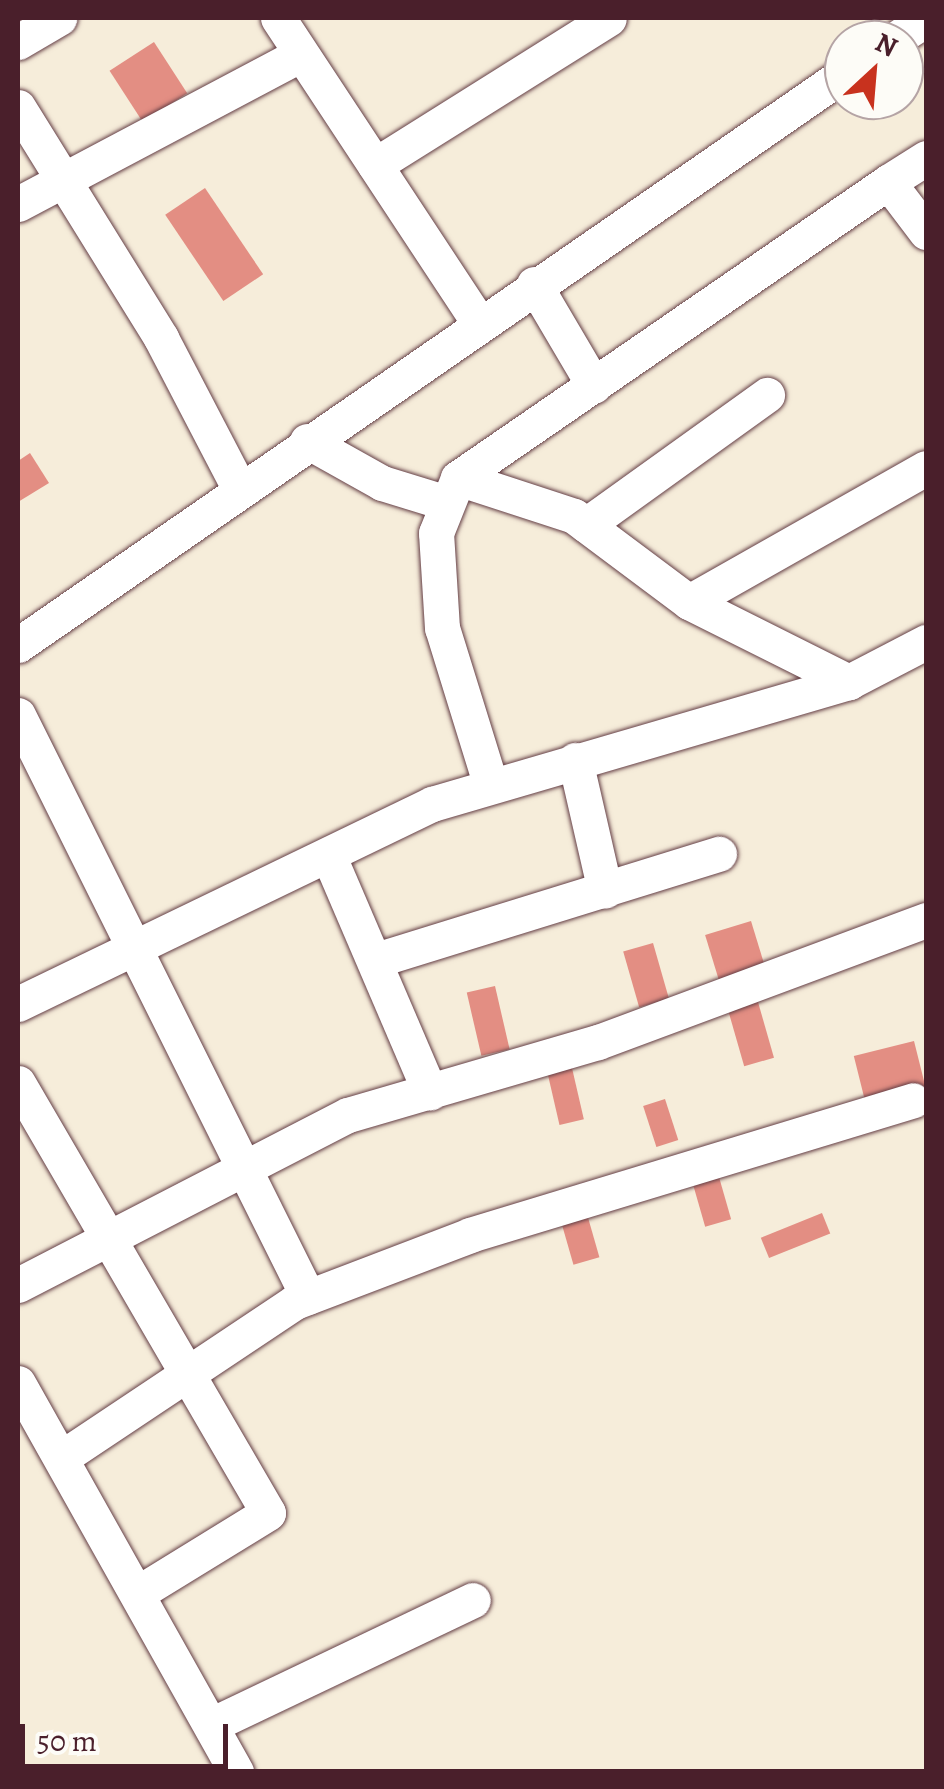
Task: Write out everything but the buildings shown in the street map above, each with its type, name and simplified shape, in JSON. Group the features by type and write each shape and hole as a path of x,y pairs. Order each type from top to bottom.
{"street":[{"path":"18,42 59,18"},
{"path":"278,18 478,322"},
{"path":"375,165 608,18"},
{"path":"18,204 301,54"},
{"path":"18,645 478,322 824,88"},
{"path":"18,108 64,179 239,488"},
{"path":"491,786 442,628 436,533 452,490 594,386 926,158"},
{"path":"888,182 926,232"},
{"path":"534,284 594,386"},
{"path":"586,524 767,394"},
{"path":"307,441 382,483 452,490 586,524 688,602 849,682"},
{"path":"688,602 926,468"},
{"path":"18,1004 131,945 330,859 432,804 849,682 926,642"},
{"path":"18,714 308,1298"},
{"path":"576,760 606,891"},
{"path":"379,958 719,854"},
{"path":"330,859 379,958 430,1092"},
{"path":"18,1285 239,1165 348,1115 598,1042 926,920"},
{"path":"18,1082 268,1513 138,1593"},
{"path":"64,1456 308,1298 470,1235 913,1100"},
{"path":"18,1383 64,1456 236,1772"},
{"path":"211,1725 472,1600"}]}
